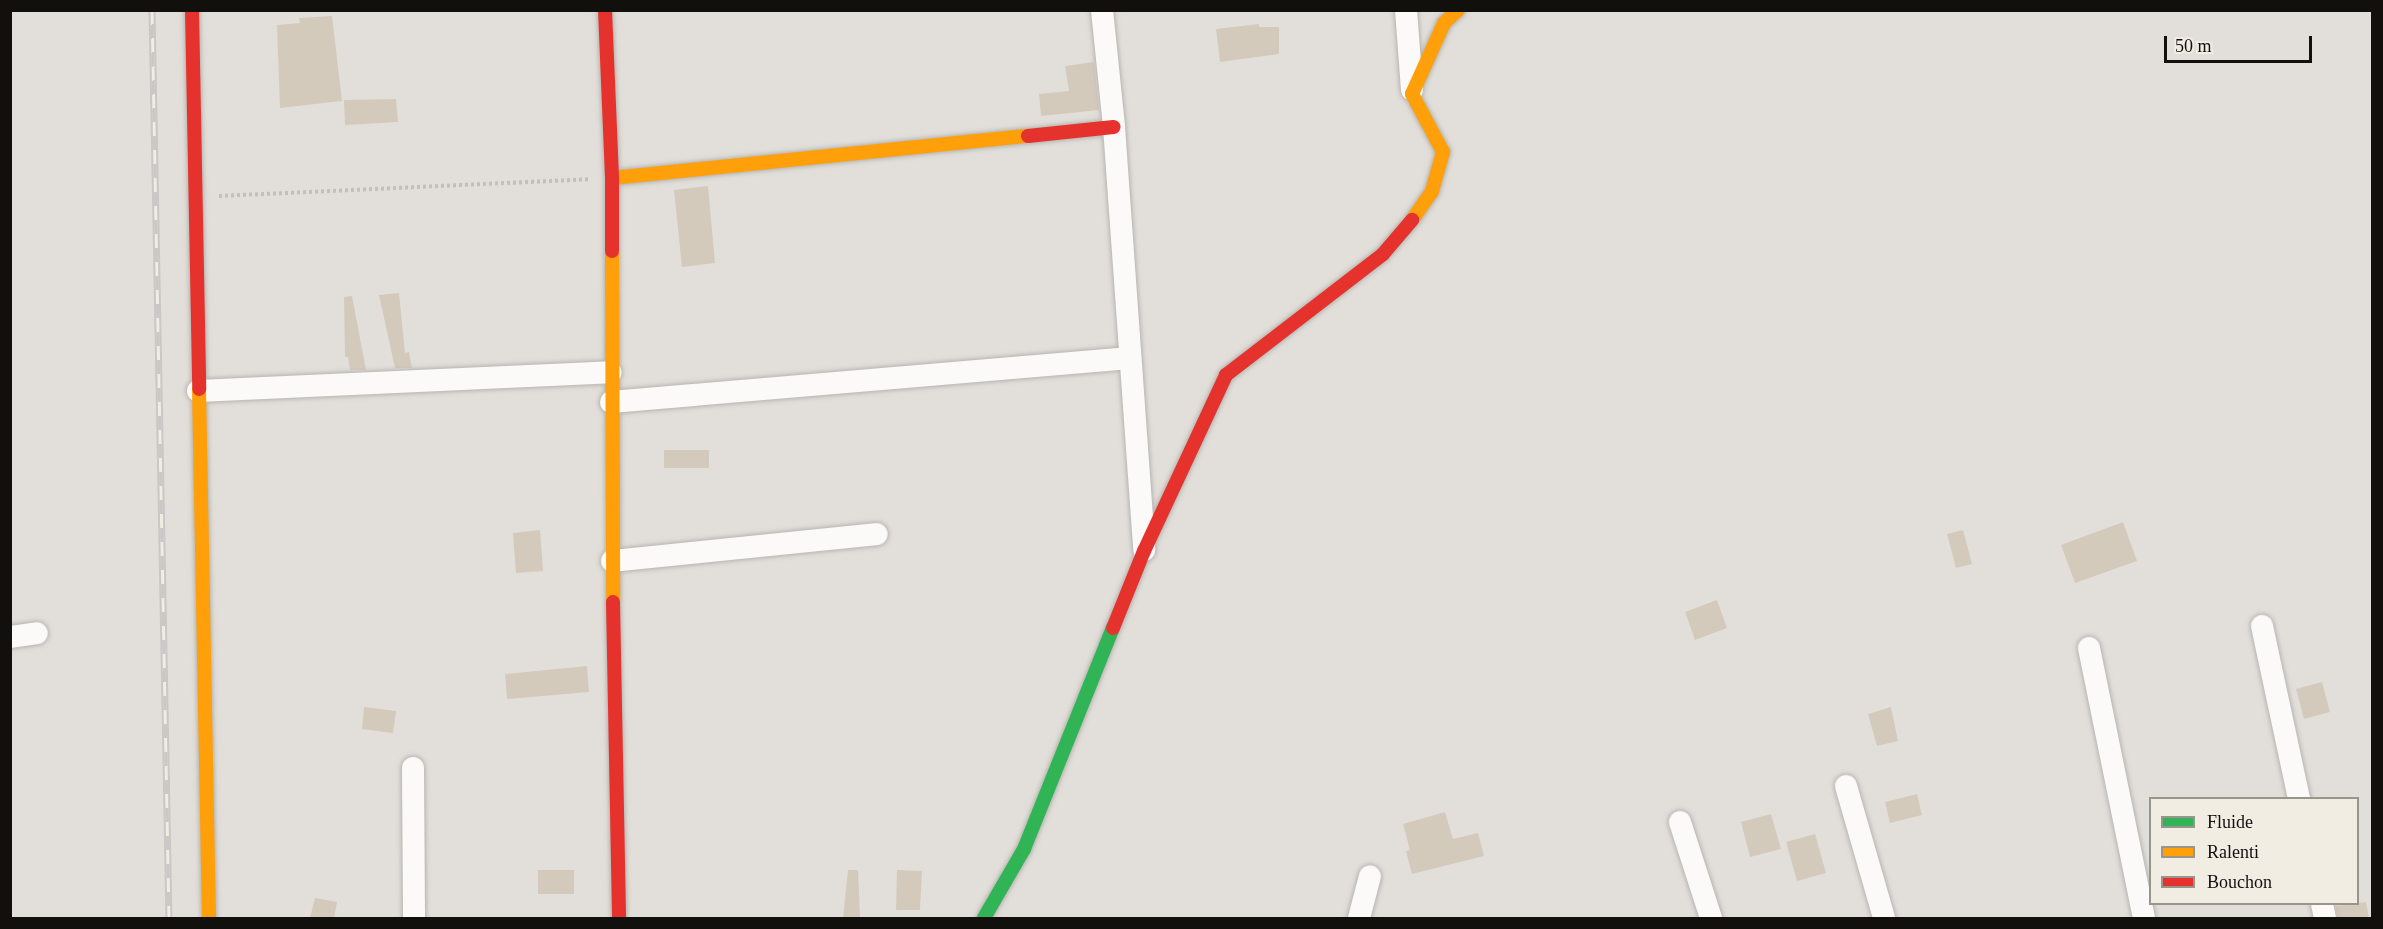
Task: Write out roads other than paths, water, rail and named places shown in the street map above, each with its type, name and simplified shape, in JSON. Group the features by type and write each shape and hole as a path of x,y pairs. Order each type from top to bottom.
{"street":[{"path":"192,10 208,918"},
{"path":"605,10 612,178 612,561 619,918"},
{"path":"1102,10 1114,126 1144,552"},
{"path":"984,918 1024,849 1144,552 1226,375 1383,254 1415,216 1432,191 1443,152 1412,93 1406,10"},
{"path":"1412,93 1444,23 1458,10"},
{"path":"612,178 1114,126"},
{"path":"611,402 1130,358"},
{"path":"198,391 611,372"},
{"path":"612,561 877,534"},
{"path":"2262,626 2299,797"},
{"path":"10,637 37,633"},
{"path":"2089,648 2144,918"},
{"path":"413,768 414,918"},
{"path":"1846,786 1884,918"},
{"path":"1680,822 1712,918"},
{"path":"1359,918 1370,876"}],"railway":[{"path":"152,10 169,918"}]}
